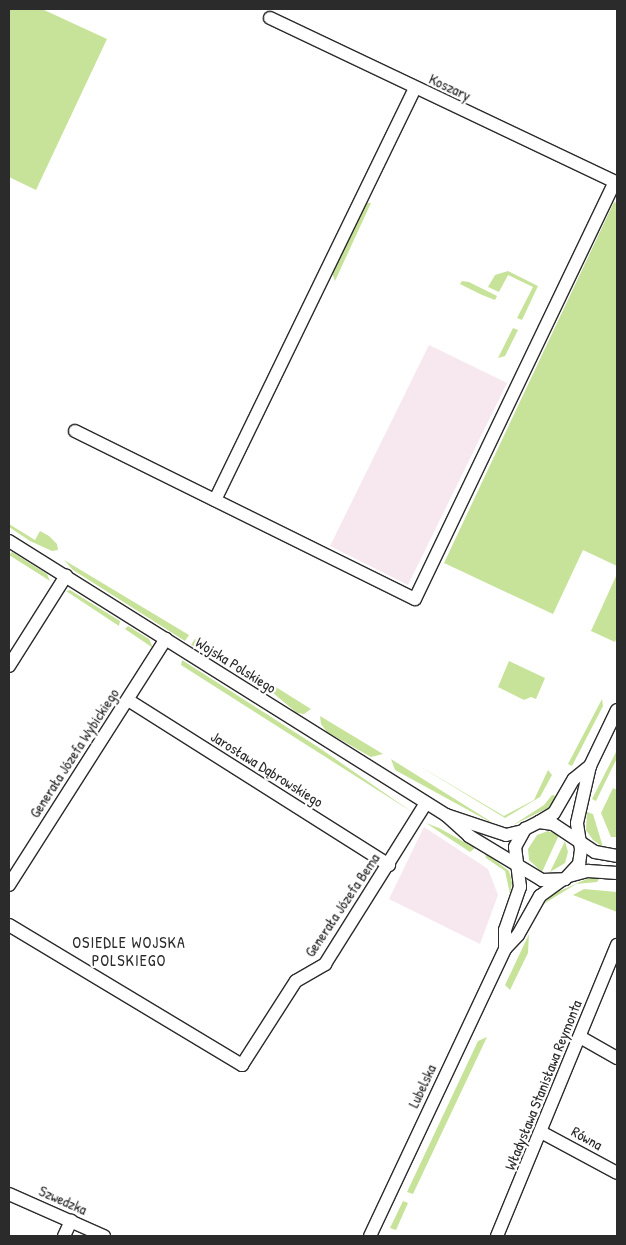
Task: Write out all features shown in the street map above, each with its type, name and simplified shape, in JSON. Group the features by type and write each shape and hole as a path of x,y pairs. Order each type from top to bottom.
{"street":[{"name":"Koszary","path":"270,18 616,183"},
{"path":"215,500 415,88"},
{"path":"75,431 415,599 616,183"},
{"name":"Wojska Polskiego","path":"9,541 446,815 506,835 523,831"},
{"path":"9,666 66,576"},
{"name":"Generała Józefa Wybickiego","path":"9,885 166,639"},
{"name":"Jarosława Dąbrowskiego","path":"128,700 389,865"},
{"path":"568,877 580,859 577,823 590,766 617,710"},
{"path":"590,766 574,779 554,813 523,831 515,847 520,869 542,880 568,877 588,871 617,873"},
{"name":"Generała Józefa Bema","path":"9,925 242,1065 294,983 325,964 389,865 426,803"},
{"name":"Wojska Polskiego","path":"446,815 462,831 520,869"},
{"path":"540,822 562,828 595,852 617,856"},
{"name":"Lubelska","path":"505,949 505,930 520,886 520,869"},
{"name":"Lubelska","path":"370,1236 505,949 518,935 540,896 568,877"},
{"name":"Władysława Stanisława Reymonta","path":"497,1236 617,945"},
{"path":"580,1038 617,1058"},
{"name":"Równa","path":"541,1132 617,1173"},
{"name":"Szwedzka","path":"9,1194 104,1236"},
{"path":"64,1236 71,1222"}],"shaded area":[{"path":"429,345 507,383 408,585 330,546"},
{"path":"424,827 488,869 498,895 480,944 389,899"}],"green space":[{"path":"9,9 42,9 107,39 36,190 9,177"},
{"path":"614,202 617,203 617,566 583,550 553,614 444,563"},
{"path":"366,203 371,203 335,281 332,273"},
{"path":"508,271 538,286 522,320 517,318 533,287 508,275 499,292 488,287 495,275"},
{"path":"462,281 469,282 497,296 495,300 460,284"},
{"path":"513,328 518,330 505,356 498,358"},
{"path":"9,524 35,540 40,531 57,544 58,550 52,551 30,541 9,527"},
{"path":"12,552 47,574 50,581 9,555"},
{"path":"64,560 189,635 185,641 73,570"},
{"path":"617,574 617,637 615,642 591,631"},
{"path":"70,590 120,621 119,626 66,591"},
{"path":"128,626 149,639 153,648 125,629"},
{"path":"195,639 219,653 218,655 191,645"},
{"path":"182,660 318,747 412,812 181,665"},
{"path":"509,661 545,678 536,699 531,697 524,700 498,687"},
{"path":"263,679 311,709 304,714 297,713 261,683"},
{"path":"602,699 603,706 572,766 568,764"},
{"path":"320,716 383,754 371,757 327,732 321,724"},
{"path":"617,750 617,758 596,801 592,799"},
{"path":"391,759 490,821 490,822 395,770"},
{"path":"416,764 504,816 534,800 548,770 552,775 540,797 505,818"},
{"path":"613,788 617,790 617,837 611,837 601,813"},
{"path":"552,795 557,796 548,808 513,825 544,805"},
{"path":"587,812 593,814 603,847 593,840 586,830"},
{"path":"426,823 439,828 475,848 470,852"},
{"path":"548,831 559,835 542,872 529,860 528,849 537,835"},
{"path":"565,841 568,852 565,863 550,872"},
{"path":"485,853 509,871 512,882 510,894 505,871 486,858"},
{"path":"589,878 599,879 597,882 576,884 542,905 555,893"},
{"path":"584,889 617,892 617,912 573,895"},
{"path":"529,934 528,953 510,990 505,985"},
{"path":"487,1037 413,1194 407,1192 478,1041"},
{"path":"403,1201 408,1203 396,1230 390,1228"}],"district":[{"name":"OSIEDLE WOJSKA POLSKIEGO","path":"129,951"}]}
